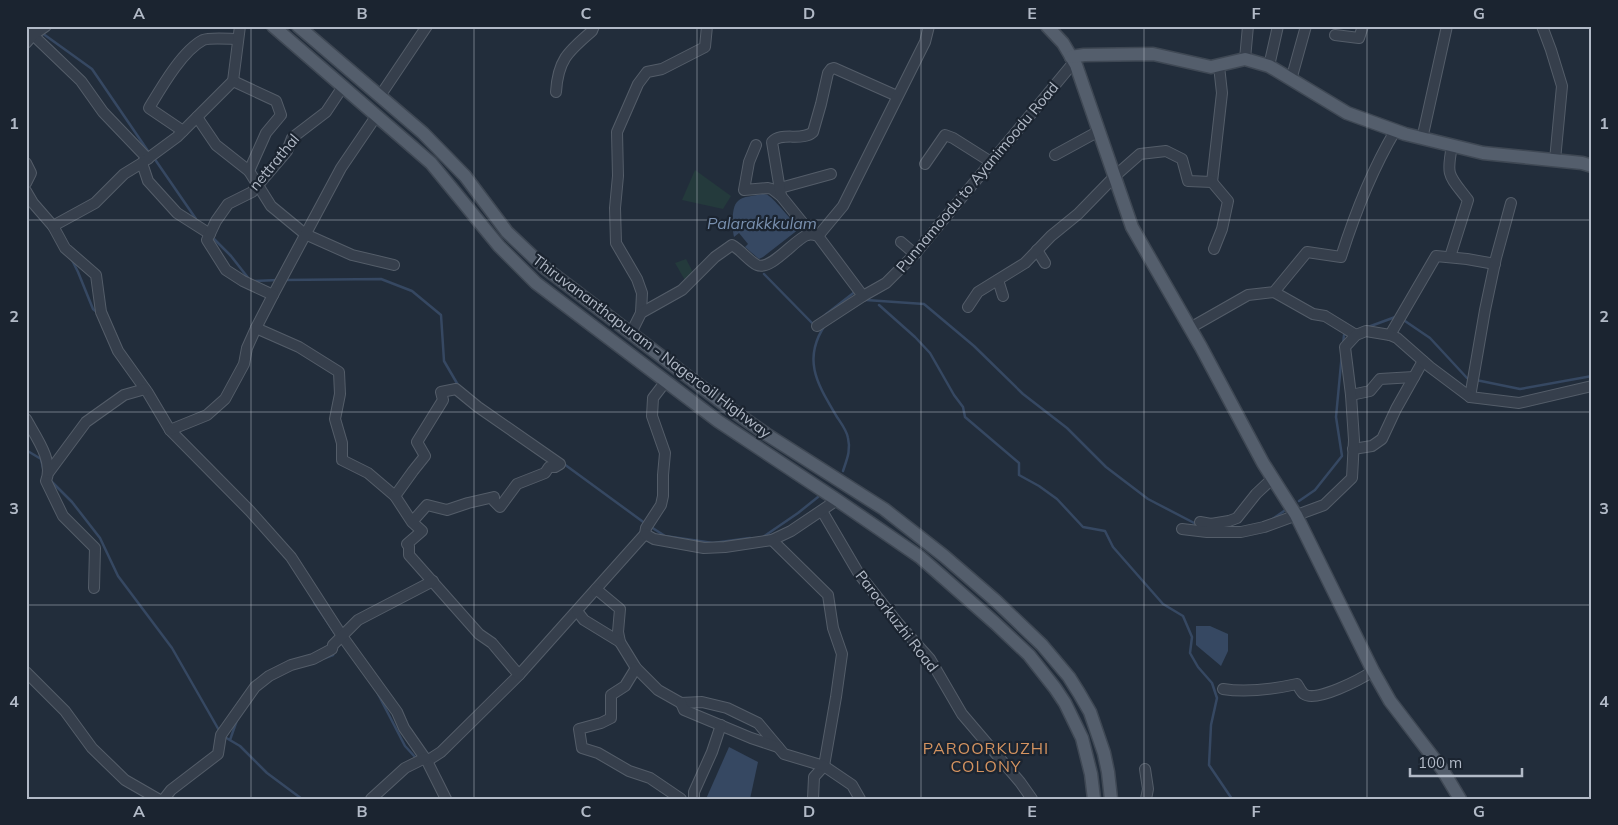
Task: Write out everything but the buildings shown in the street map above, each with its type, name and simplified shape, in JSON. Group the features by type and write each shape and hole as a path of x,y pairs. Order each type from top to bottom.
{"main road":[{"name":"Thiruvananthapuram - Nagercoil Highway","path":"273,26 431,163 499,246 536,283 734,432 837,500 938,572 996,623 1029,655 1055,688 1076,723 1087,757 1094,799"},
{"name":"Thiruvananthapuram - Nagercoil Highway","path":"298,26 423,132 465,176 507,232 545,268 751,423 884,509 944,556 1042,645 1068,677 1090,712 1104,753 1111,799"},
{"path":"1047,26 1063,43 1072,59 1132,227 1190,328 1263,463 1296,515 1373,671 1390,701 1442,770 1460,799"},
{"path":"1059,26 1063,43"},
{"path":"1072,59 1084,55 1153,54 1211,67 1245,60 1269,66 1347,113 1395,131 1483,153 1582,163 1592,166"}],"street":[{"path":"53,226 95,203 124,174 149,158 183,131 233,81 240,26"},
{"path":"380,96 427,26"},
{"path":"556,92 557,79 565,56 592,31 594,26"},
{"path":"630,332 641,313 642,294 637,279 616,243 614,208 618,176 617,132 638,84 647,72 662,69 705,47 707,26"},
{"path":"820,235 843,206 925,42 929,26"},
{"path":"1245,60 1248,26"},
{"path":"1269,66 1278,26"},
{"path":"1291,80 1306,26"},
{"path":"1335,35 1359,38 1363,26"},
{"path":"1422,138 1447,26"},
{"path":"1546,28 1562,86 1555,160"},
{"path":"35,32 81,81 102,112 149,158 148,181 177,212 210,234 207,240 226,270 243,281 273,295"},
{"path":"183,131 149,108 185,54 204,39 238,39"},
{"name":"Punnamoodu to Ayanimoodu Road","path":"817,326 886,283 915,254 991,162 1072,59"},
{"path":"1214,249 1222,229 1228,201 1212,182 1222,93 1219,66"},
{"path":"807,235 806,227 780,192 773,140 806,136 813,132 828,73 831,69 834,68 897,96"},
{"path":"233,81 276,101 281,115 266,133 249,171"},
{"name":"nettrathal","path":"210,234 228,204 252,192 287,151 292,138 326,112 340,91 341,86"},
{"path":"170,430 207,416 225,399 244,364 247,348 283,275 341,168 377,115"},
{"path":"197,117 216,145 249,171 271,206 305,234 352,255 394,265"},
{"path":"1055,155 1099,131"},
{"path":"1274,292 1307,252 1341,257 1353,221 1380,156 1395,131"},
{"path":"925,164 945,135 991,162"},
{"path":"756,144 748,162 748,187 768,188 780,192 831,174"},
{"path":"1450,257 1468,200 1449,175 1448,164 1452,146"},
{"path":"968,307 978,292 1025,263 1051,236 1078,214 1115,176 1140,154 1166,151 1182,159 1188,181 1212,182"},
{"path":"26,163 31,173 26,183"},
{"path":"26,192 53,226 65,248 96,275 101,312 118,351 145,389 170,430 250,511 291,557 342,636 397,712 422,761 446,799"},
{"path":"1470,397 1495,264 1511,203"},
{"path":"641,313 682,290 715,257 730,246 734,246 744,253 755,264 765,265 807,235 820,235"},
{"path":"820,235 863,296"},
{"path":"901,242 915,254"},
{"path":"1038,250 1045,263"},
{"path":"1390,335 1436,256 1495,264"},
{"path":"998,280 1003,296"},
{"path":"1190,328 1248,295 1274,292 1313,314 1325,316 1356,335"},
{"path":"256,328 299,347 339,372 340,394 335,419 342,443 342,460 368,473 395,496 412,522 422,531 407,544 409,546 409,555 478,634 492,643 519,675"},
{"path":"1182,529 1207,532 1241,532 1264,527 1324,505 1352,478 1351,395 1345,347 1356,335 1366,331 1397,338 1423,361 1470,397 1519,403 1592,386"},
{"path":"1353,449 1372,446 1382,439 1423,361"},
{"path":"1351,395 1370,391 1380,379 1414,377"},
{"path":"371,799 405,768 441,752 519,675 577,611 647,527 661,504 663,496 662,475 665,454 652,416 653,398 666,381"},
{"path":"94,588 95,548 63,516 46,481 49,472 86,422 124,395 145,389"},
{"path":"395,496 425,456 417,442 443,400 441,392 456,389 478,407 560,464 548,467 545,473 517,484 500,508 494,501 494,497 468,502 447,510 427,506 412,522"},
{"path":"26,419 44,453 49,472"},
{"path":"1200,522 1210,524 1237,518 1256,494 1273,478"},
{"path":"647,527 654,539 704,548 725,547 772,540 791,531 837,500"},
{"name":"Paroorkuzhi Road","path":"822,511 859,574 880,602 930,659 962,714 1020,782 1032,799"},
{"path":"772,540 828,595 832,628 842,654 824,766 814,777 813,799"},
{"path":"164,799 171,790 218,754 221,735 255,686 269,676 291,665 313,659 332,649 333,645 358,620 433,581"},
{"path":"596,589 620,609 618,632 620,642 636,668 658,690 681,703 702,702 727,708 758,723 784,754 824,766 852,785 860,799"},
{"path":"577,611 584,620 620,642"},
{"path":"636,668 625,686 611,695 610,718 601,723 579,729 582,748 598,753 629,771 650,778 681,799"},
{"path":"1223,689 1247,691 1298,684 1302,693 1306,695 1323,694 1351,684 1373,671"},
{"path":"26,672 65,711 92,748 125,780 158,799"},
{"path":"681,703 684,710 750,738 778,747"},
{"path":"694,799 694,792 712,752 721,725"},
{"path":"1145,768 1148,789 1146,799"}],"green space":[{"path":"695,170 731,196 723,209 682,200"},
{"path":"686,259 694,274 686,282 675,263"}],"water":[{"name":"Palarakkkulam","path":"767,194 799,229 759,259 745,247 748,244 739,233 734,237 733,218 734,208 740,199"},
{"path":"1196,626 1210,626 1228,634 1228,651 1221,666 1196,645"},
{"path":"729,747 758,762 750,799 706,799"}],"waterway":[{"path":"42,33 92,69 150,154"},
{"path":"154,158 196,219"},
{"path":"211,236 231,256 249,279"},
{"path":"71,258 93,309 98,313"},
{"path":"764,274 813,324 815,323"},
{"path":"283,280 381,279 412,291 441,315 444,361 458,385"},
{"path":"253,281 278,280"},
{"path":"825,315 856,291"},
{"path":"866,300 924,304 974,346 1023,394 1067,428 1106,467 1148,499 1198,525"},
{"path":"879,305 930,353 963,407 965,417 1019,463 1019,475 1057,499 1083,527 1105,531 1113,547 1163,604 1183,616 1192,637 1190,653 1198,667 1212,683 1217,698 1211,725 1209,765 1232,799"},
{"path":"1368,327 1398,316"},
{"path":"1402,319 1430,338 1467,378 1471,379"},
{"path":"825,325 814,350 815,373 824,395 847,435 849,451 843,471"},
{"path":"1343,345 1344,335 1348,334"},
{"path":"1299,501 1315,490 1342,456 1336,417 1342,353"},
{"path":"1476,380 1520,389 1592,376"},
{"path":"26,450 41,459 43,468"},
{"path":"564,464 646,524"},
{"path":"51,481 72,502 100,538 118,576 172,648 220,732"},
{"path":"763,537 818,497"},
{"path":"1271,520 1287,509"},
{"path":"651,527 665,536 713,543 750,538"},
{"path":"314,602 336,635"},
{"path":"325,658 333,655 334,652"},
{"path":"377,692 405,746 416,758"},
{"path":"230,740 237,720"},
{"path":"223,736 240,746 267,773 302,799"}],"district":[{"name":"PAROORKUZHI COLONY","path":"986,757"}]}
